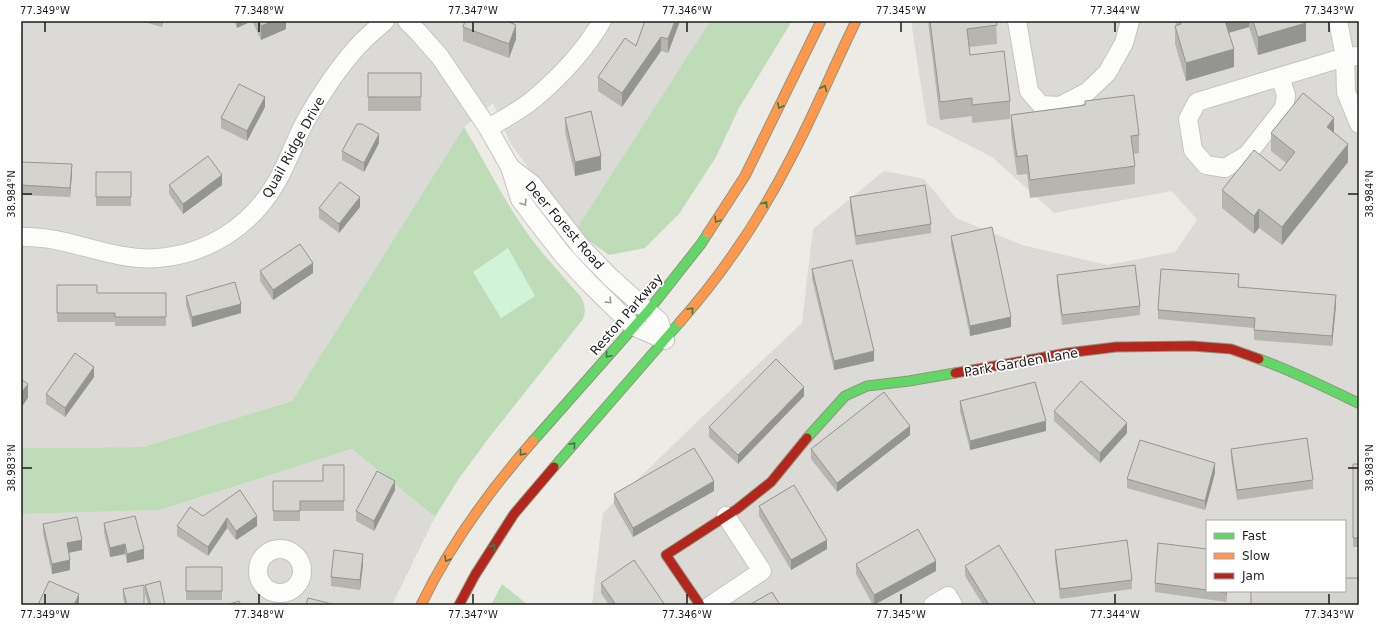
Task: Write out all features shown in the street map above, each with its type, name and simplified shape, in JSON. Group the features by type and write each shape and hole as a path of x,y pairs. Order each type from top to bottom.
{"main road":[{"name":"Reston Parkway","path":"421,605 448,556 477,510 493,489 633,326 648,311 702,244 744,176 821,21"},
{"path":"459,605 475,575 514,514 702,298 719,274 774,188 792,156 856,21"},
{"name":"Park Garden Lane","path":"700,605 666,555 737,509 771,482 817,426 845,396 867,386 917,379 1067,353 1116,347 1192,346 1231,349 1279,366 1359,403"}],"street":[{"name":"Quail Ridge Drive","path":"21,237 55,239 104,253 132,258 157,258 185,254 203,248 223,238 241,225 259,207 275,184 289,158 305,121 323,92 359,45 385,21"},
{"name":"Deer Forest Road","path":"407,21 440,57 488,128 510,167 520,199 562,254 588,283 633,326 665,340"},
{"path":"488,128 535,98 558,77 578,56 602,21"},
{"path":"1017,21 1029,91 1041,104 1060,106 1087,92 1107,73 1124,43 1130,21"},
{"path":"1338,21 1352,56 1346,92 1359,124"},
{"path":"1280,77 1286,95 1284,108 1246,155 1225,168 1206,165 1193,150 1188,119 1197,102 1280,77 1352,56"},
{"name":"Deer Forest Road","path":"510,167 532,184 581,247 610,277 659,321 665,340"},
{"path":"711,605 762,571 726,516"},
{"path":"933,605 948,596 953,605"}],"shaded area":[{"path":"21,21 710,21 575,231 510,143 493,103 464,127 292,401 143,447 21,448"},
{"path":"911,21 1359,21 1359,189 1357,192 1359,237 1359,605 592,605 603,513 802,323 813,229 884,171 924,179 956,218 1022,245 1107,265 1175,252 1197,220 1172,191 1054,213 992,157 927,124"},
{"path":"352,449 435,517 392,605 21,605 21,514 160,510"}],"green space":[{"path":"710,21 792,21 739,108 716,157 679,214 645,248 609,255 575,231"},
{"path":"464,127 515,215 536,245 581,297 585,311 583,319 488,439 458,480 435,517 352,449 160,510 21,514 21,448 143,447 292,401"},
{"path":"508,248 535,296 501,318 473,272"},
{"path":"502,584 528,605 491,605"}],"building":[{"path":"259,21 273,21 261,26"},
{"path":"465,21 507,21 516,25 509,44 463,27"},
{"path":"645,21 675,21 668,39 661,37 622,93 598,77 625,38 636,46"},
{"path":"930,21 996,21 997,25 967,29 970,55 1004,51 1010,101 972,105 972,98 940,102"},
{"path":"1180,21 1225,21 1234,49 1186,63 1175,26 1181,24"},
{"path":"1253,21 1305,21 1306,23 1258,37"},
{"path":"368,73 421,73 421,97 368,97"},
{"path":"239,84 265,97 247,131 221,118"},
{"path":"1303,93 1334,118 1327,127 1348,144 1282,227 1259,209 1254,216 1222,190 1254,150 1280,171 1295,152 1271,133"},
{"path":"1134,95 1139,135 1131,136 1135,166 1030,180 1027,155 1017,157 1011,115 1085,105 1085,101"},
{"path":"591,111 601,156 575,162 565,118"},
{"path":"357,124 362,124 379,134 364,163 342,151"},
{"path":"208,156 222,175 183,204 169,185"},
{"path":"21,162 72,164 70,188 21,185"},
{"path":"96,172 131,172 131,197 96,197"},
{"path":"340,182 360,197 339,224 319,208"},
{"path":"925,185 931,224 856,236 850,197"},
{"path":"992,227 1011,317 970,326 951,236"},
{"path":"300,244 313,263 273,290 260,271"},
{"path":"852,260 874,351 834,361 812,269"},
{"path":"1135,265 1140,306 1062,315 1057,275"},
{"path":"1161,269 1239,274 1238,287 1336,295 1332,336 1254,330 1255,318 1158,310"},
{"path":"235,282 241,304 192,317 186,296"},
{"path":"57,285 97,285 97,293 166,293 166,317 115,317 115,313 57,313"},
{"path":"75,353 94,367 65,408 46,394"},
{"path":"776,359 804,387 738,455 709,427"},
{"path":"21,379 28,384 21,393"},
{"path":"1081,381 1127,423 1100,453 1054,411"},
{"path":"1035,382 1046,421 970,441 960,401"},
{"path":"884,392 910,426 837,483 811,449"},
{"path":"1307,438 1313,480 1237,490 1231,449"},
{"path":"1140,440 1215,463 1205,501 1127,479"},
{"path":"694,448 714,481 633,528 614,494"},
{"path":"1353,464 1359,464 1359,538 1353,538"},
{"path":"323,465 344,465 344,501 300,501 300,511 273,511 273,481 323,481"},
{"path":"377,471 395,481 374,521 356,511"},
{"path":"794,485 827,540 791,560 759,506"},
{"path":"240,490 257,516 236,531 227,518 208,547 177,526 190,507 203,516"},
{"path":"135,516 144,549 127,554 125,544 110,548 104,523"},
{"path":"77,517 82,540 67,543 70,560 52,564 43,524"},
{"path":"918,529 936,561 874,595 856,564"},
{"path":"1127,540 1132,580 1060,589 1055,550"},
{"path":"1158,543 1206,549 1206,590 1155,583"},
{"path":"999,545 1036,605 989,605 965,566"},
{"path":"334,550 363,554 360,580 331,577"},
{"path":"634,560 665,605 616,605 601,583"},
{"path":"186,567 222,567 222,591 186,591"},
{"path":"1346,578 1359,578 1359,605 1251,605 1251,592 1346,592"},
{"path":"49,581 79,594 74,605 38,605"},
{"path":"160,581 165,605 151,605 145,585"},
{"path":"144,585 144,605 127,605 123,589"},
{"path":"772,592 780,605 749,605"},
{"path":"308,598 336,605 306,605"},
{"path":"239,601 241,605 227,605"}],"traffic: fast":[{"path":"533,441 648,311 708,233"},
{"path":"554,467 680,322"},
{"path":"1259,359 1297,374 1358,403"},
{"path":"807,438 845,396 867,386 955,373"}],"traffic: slow":[{"path":"708,233 745,176 821,21"},
{"path":"680,322 727,263 768,200 817,106 856,21"},
{"path":"421,605 432,583 471,519 501,479 533,441"}],"traffic: jam":[{"path":"955,373 1067,353 1116,347 1192,346 1231,349 1259,359"},
{"path":"700,605 666,555 737,509 771,482 807,438"},
{"path":"459,605 475,575 514,514 554,467"}]}
